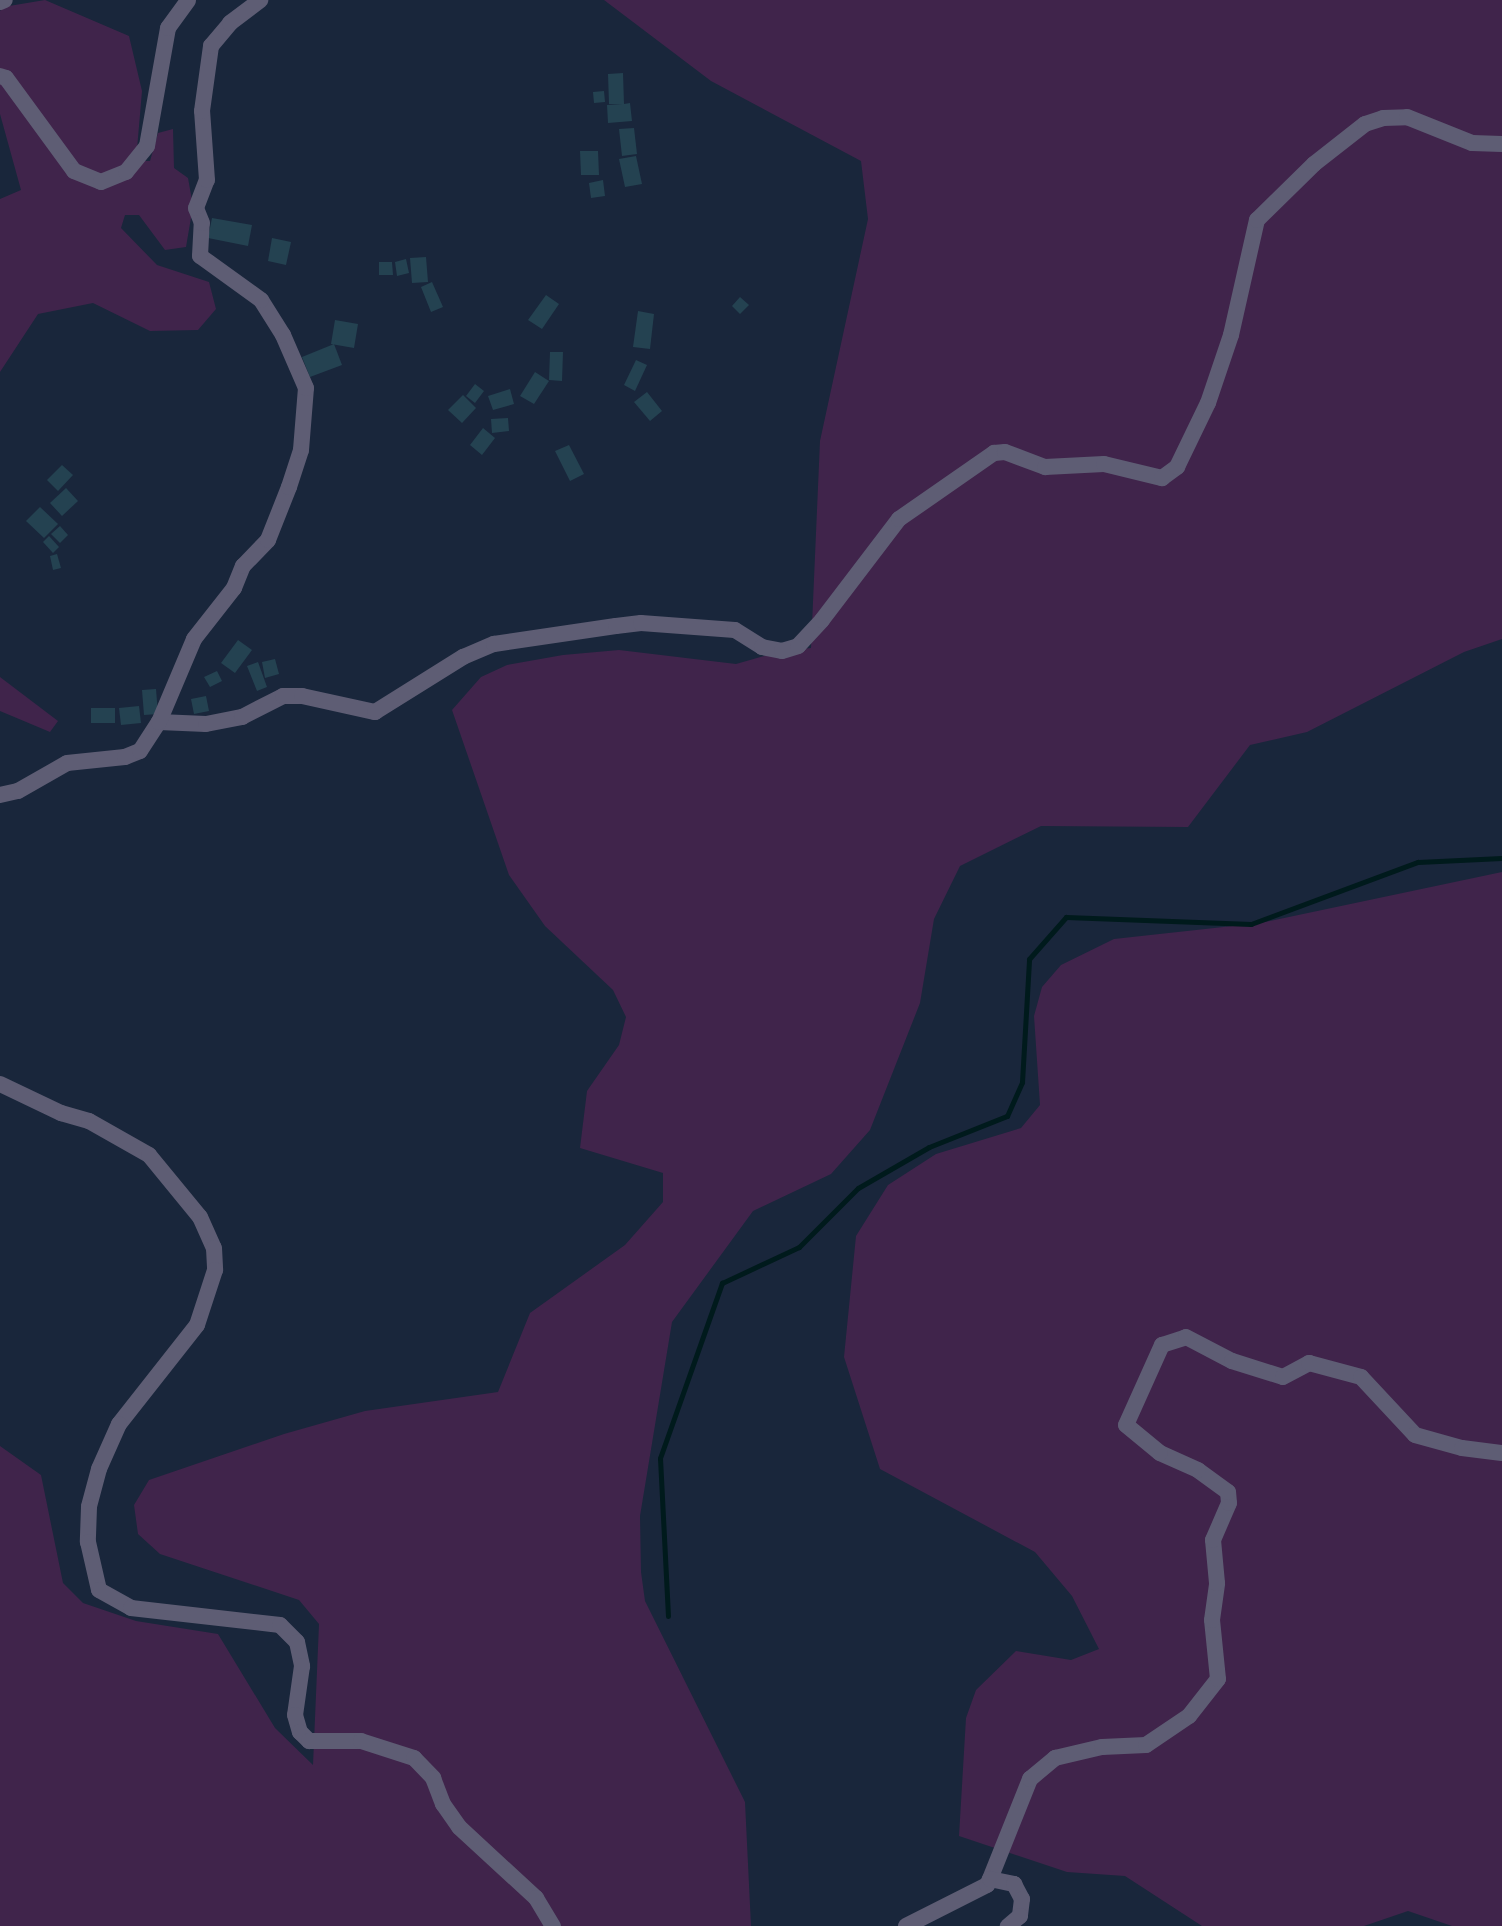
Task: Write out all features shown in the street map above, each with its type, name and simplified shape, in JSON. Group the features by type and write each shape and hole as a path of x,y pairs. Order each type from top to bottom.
{"street":[{"path":"0,2 5,0"},
{"path":"0,76 6,78 74,171 101,182 126,172 147,146 168,28 188,0"},
{"path":"0,795 18,791 67,763 125,757 140,751 159,722 194,639 234,588 243,566 268,540 301,450 306,388 283,334 261,300 200,256 202,223 196,208 207,180 202,111 211,46 230,23 260,0"},
{"path":"159,722 206,724 242,717 283,696 302,696 375,712 463,657 494,644 640,623 735,630 762,647 782,651 798,646 822,620 899,519 994,453 1005,452 1045,467 1104,464 1162,478 1177,467 1208,403 1231,335 1257,220 1314,164 1365,124 1383,118 1407,117 1472,143 1502,144"},
{"path":"0,1084 61,1113 89,1121 149,1155 200,1217 214,1248 215,1270 197,1325 119,1424 99,1469 89,1507 88,1542 99,1590 130,1608 280,1625 297,1642 302,1666 295,1715 300,1732 309,1741 361,1741 414,1758 433,1778 443,1804 459,1827 536,1899 553,1926"},
{"path":"906,1926 987,1885 1030,1779 1055,1758 1102,1747 1146,1746 1189,1716 1218,1679 1212,1620 1217,1583 1213,1540 1229,1503 1228,1492 1198,1470 1160,1454 1126,1425 1162,1345 1186,1337 1232,1361 1283,1377 1309,1363 1361,1377 1415,1435 1462,1448 1502,1453"},
{"path":"990,1879 1014,1884 1022,1899 1020,1916 1008,1926"}],"shaded area":[{"path":"45,0 129,36 142,91 136,161 150,161 158,133 173,129 174,168 188,178 193,206 186,247 165,250 139,215 125,215 121,228 157,265 209,282 216,309 198,330 150,331 93,303 38,314 0,372 0,199 21,190 0,114 0,11 3,7"},
{"path":"604,0 1502,0 1502,639 1464,652 1307,732 1250,745 1188,827 1041,826 960,866 934,919 920,1003 870,1130 831,1174 753,1211 672,1322 640,1516 641,1572 645,1601 745,1802 751,1926 0,1926 0,1446 41,1475 63,1583 83,1603 136,1621 218,1634 275,1728 313,1765 319,1624 299,1600 160,1554 138,1534 134,1505 149,1480 284,1434 365,1411 498,1392 530,1313 625,1245 663,1202 663,1173 580,1148 587,1091 619,1045 626,1017 613,990 545,926 509,875 452,710 481,677 507,665 563,655 619,650 736,664 782,651 811,648 820,441 868,219 861,161 711,81"},
{"path":"0,677 58,721 50,732 0,711"},
{"path":"1502,872 1502,1926 1452,1926 1408,1911 1364,1926 1202,1926 1125,1876 1067,1872 959,1836 966,1718 976,1690 1016,1651 1071,1660 1099,1649 1072,1596 1035,1552 880,1469 844,1357 856,1236 888,1185 936,1154 1021,1128 1040,1105 1034,1016 1042,987 1061,965 1114,939 1260,923"}],"building":[{"path":"623,73 624,104 630,103 632,121 608,123 607,105 622,104 609,104 608,74"},
{"path":"604,91 605,102 594,103 593,92"},
{"path":"634,128 637,154 622,156 619,129"},
{"path":"580,151 598,151 599,175 581,175"},
{"path":"636,156 642,184 625,187 619,159"},
{"path":"603,180 605,196 591,198 589,183"},
{"path":"212,218 252,225 248,246 208,238"},
{"path":"272,238 291,242 286,265 268,261"},
{"path":"426,257 428,282 412,283 410,258"},
{"path":"406,259 409,273 397,276 395,262"},
{"path":"379,262 392,262 393,275 379,275"},
{"path":"432,282 443,307 431,312 421,287"},
{"path":"546,295 559,304 542,329 528,320"},
{"path":"740,297 749,305 740,314 732,306"},
{"path":"638,311 654,314 650,349 633,347"},
{"path":"335,320 358,324 354,348 331,344"},
{"path":"334,344 342,365 310,377 302,357"},
{"path":"550,352 563,352 562,381 549,380"},
{"path":"636,360 647,365 635,391 624,385"},
{"path":"535,372 549,381 534,404 520,396"},
{"path":"475,384 484,391 475,403 466,396"},
{"path":"510,389 514,404 493,410 488,396"},
{"path":"647,392 662,411 650,421 634,402"},
{"path":"463,395 476,408 462,423 448,410"},
{"path":"508,418 509,431 492,433 491,419"},
{"path":"483,428 495,438 482,455 470,445"},
{"path":"569,445 584,474 570,481 555,451"},
{"path":"62,465 73,475 58,491 47,480"},
{"path":"66,488 78,501 62,516 50,503"},
{"path":"40,507 58,524 44,538 26,521"},
{"path":"60,526 68,535 60,543 51,534"},
{"path":"49,536 59,547 53,553 43,542"},
{"path":"57,554 61,568 53,570 50,556"},
{"path":"238,640 252,650 235,673 221,663"},
{"path":"275,659 279,674 265,678 262,662"},
{"path":"258,662 267,687 257,691 247,666"},
{"path":"217,671 222,681 210,687 204,677"},
{"path":"156,689 158,714 144,715 142,690"},
{"path":"206,696 209,711 194,714 191,699"},
{"path":"139,706 141,723 121,725 119,708"},
{"path":"91,708 115,708 115,723 91,723"}],"waterway":[{"path":"668,1616 660,1458 722,1283 799,1247 858,1188 929,1147 1007,1116 1022,1082 1029,959 1066,917 1251,924 1418,862 1502,858"}]}
